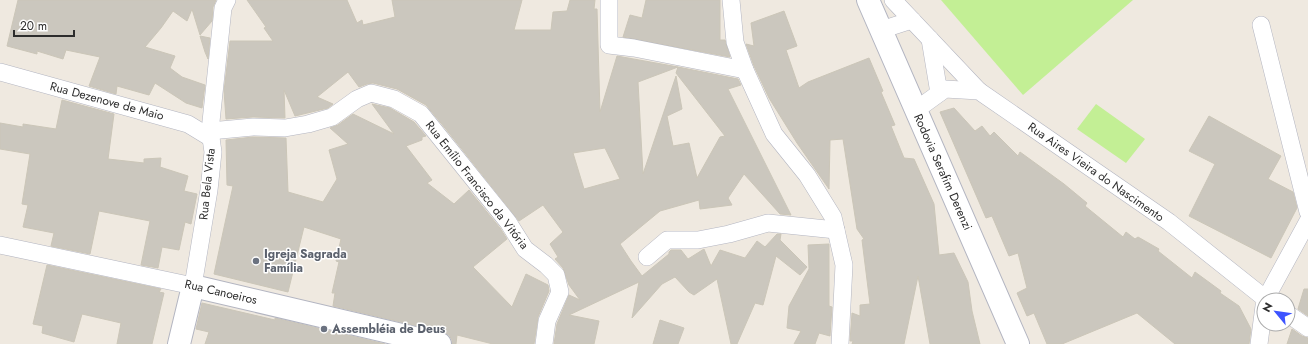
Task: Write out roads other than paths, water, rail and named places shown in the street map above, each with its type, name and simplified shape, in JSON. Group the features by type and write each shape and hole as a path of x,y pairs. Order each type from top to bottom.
{"main road":[{"name":"Rodovia Serafim Derenzi","path":"868,0 1018,344"},
{"name":"Rua Bela Vista","path":"179,344 193,286"},
{"name":"Rua Canoeiros","path":"193,286 440,344"}],"street":[{"name":"Rua Bela Vista","path":"193,286 209,190 212,152 210,134 223,8 227,0"},
{"path":"609,0 609,45 634,48 745,70"},
{"path":"731,0 735,42 745,70 774,134 807,175 833,217 844,265 840,344"},
{"name":"Rua Aires Vieira do Nascimento","path":"893,0 979,91 1169,222 1256,294"},
{"path":"881,30 912,20"},
{"path":"1261,25 1308,212"},
{"path":"930,39 939,93"},
{"name":"Rua Dezenove de Maio","path":"0,72 188,124 210,134"},
{"path":"916,110 944,89 979,91"},
{"name":"Rua Emílio Francisco da Vitória","path":"210,134 253,127 285,128 308,124 332,117 357,99 371,93 394,99 421,114 508,222 525,249 546,265 556,275 560,292 547,321 544,344"},
{"path":"1270,292 1308,221"},
{"path":"647,257 667,240 698,240 729,234 768,223 836,230"},
{"name":"Rua Canoeiros","path":"0,245 193,286"},
{"path":"1296,320 1308,328"},
{"path":"1259,344 1261,332"}],"place":[{"name":"Igreja Sagrada Família","path":"256,261"},
{"name":"Assembléia de Deus","path":"324,329"}]}
